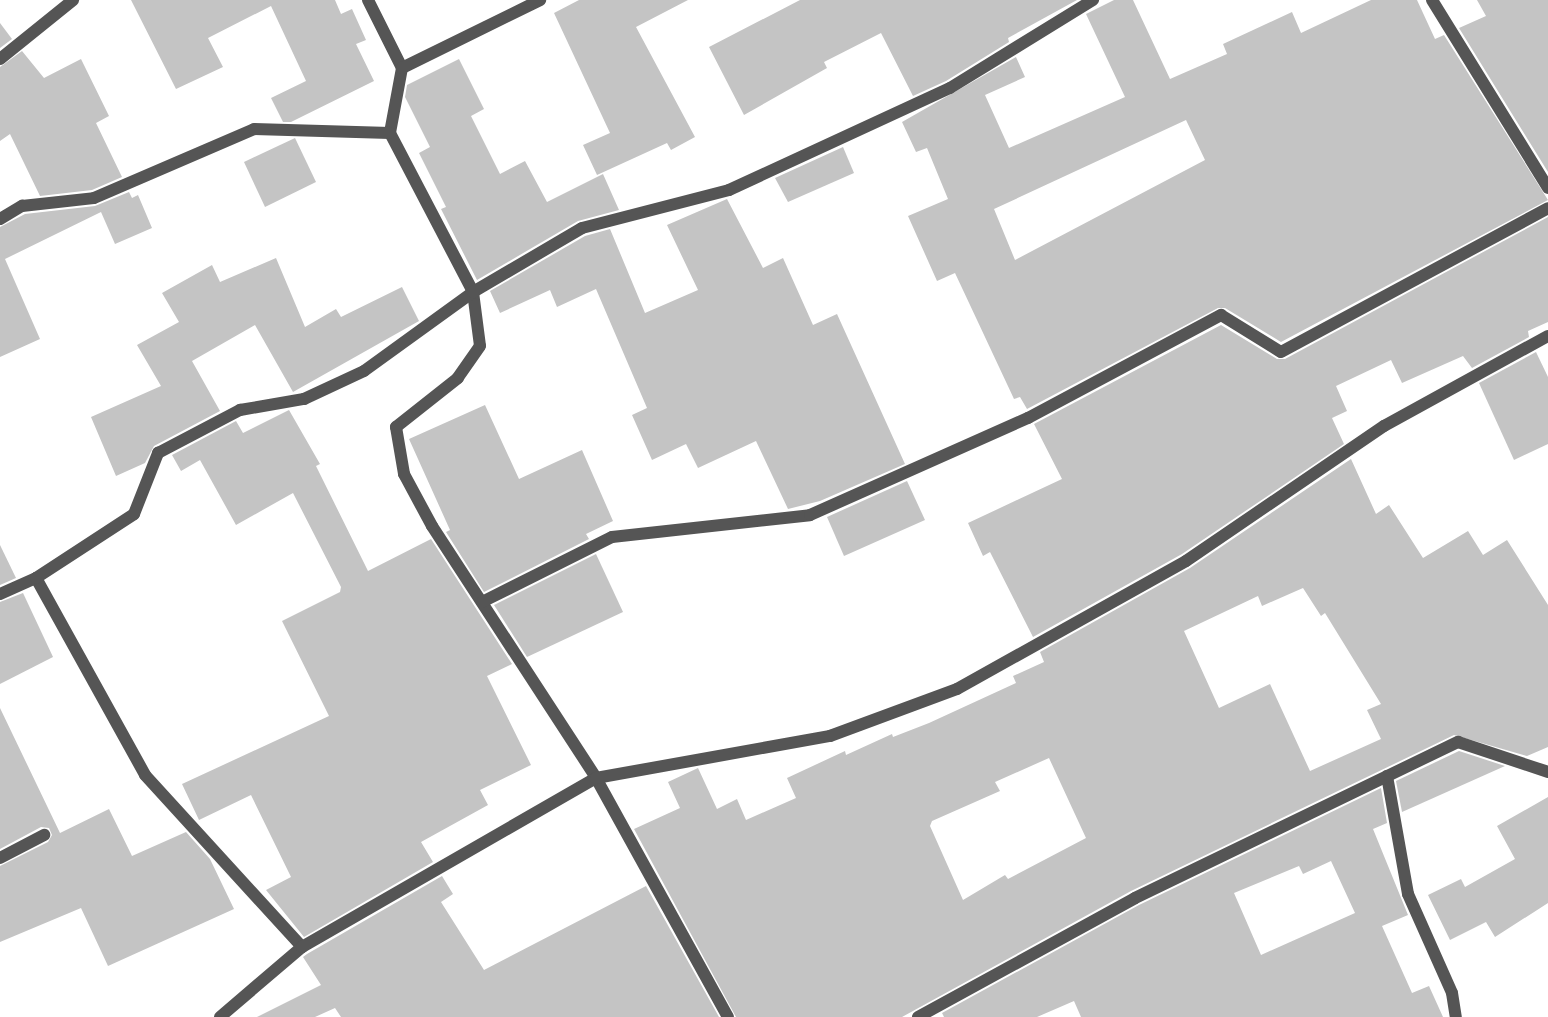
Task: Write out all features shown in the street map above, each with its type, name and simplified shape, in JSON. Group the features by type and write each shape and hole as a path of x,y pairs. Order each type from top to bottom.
{"street":[{"path":"0,59 73,0"},
{"path":"368,0 402,68 390,133 473,292 480,346 458,378 396,427 404,474 482,602 596,778 728,1017"},
{"path":"402,68 540,0"},
{"path":"0,594 36,578 134,514 158,453 240,410 304,399 364,371 473,292 582,228 729,190 950,88 1093,0"},
{"path":"1432,0 1548,188"},
{"path":"0,219 22,206 94,198 254,129 390,133"},
{"path":"482,602 612,537 810,515 1028,418 1221,315 1281,352 1548,208"},
{"path":"220,1017 302,947 596,778 830,736 957,689 1186,561 1384,426 1548,336"},
{"path":"36,578 145,775 302,947"},
{"path":"918,1017 1134,897 1458,742 1548,772"},
{"path":"1387,776 1408,894 1452,993 1456,1017"},
{"path":"0,858 44,835"}],"building":[{"path":"131,0 335,0 341,14 352,9 366,40 356,44 374,81 291,122 283,122 271,98 306,81 271,6 208,38 223,67 176,89"},
{"path":"579,0 688,0 636,27 695,137 671,150 667,143 597,175 583,145 610,133 554,13"},
{"path":"800,0 1077,0 1008,38 1009,42 946,81 913,96 881,33 824,62 827,68 744,115 709,47"},
{"path":"1114,0 1133,0 1170,79 1227,54 1223,44 1292,12 1301,33 1371,0 1417,0 1435,39 1444,35 1548,200 1281,342 1225,308 1218,308 1027,409 1020,397 1014,399 955,273 937,281 908,216 948,199 927,148 916,152 902,122 1016,57 1025,77 985,95 1009,148 1125,97 1086,14","holes":["1186,120 1205,160 1015,260 994,209"]},
{"path":"1477,0 1548,0 1548,172 1459,28 1486,16"},
{"path":"0,23 12,39 0,48"},
{"path":"22,51 44,78 81,59 109,116 96,123 122,177 92,190 40,196 10,134 0,141 0,67"},
{"path":"459,59 484,109 471,116 500,174 525,161 547,202 603,174 619,210 578,221 477,280 441,209 446,207 419,153 430,147 405,97 407,85"},
{"path":"295,138 316,182 265,207 244,162"},
{"path":"843,147 854,173 788,202 775,178"},
{"path":"129,192 132,198 138,195 152,228 115,244 101,212 5,259 40,339 0,357 0,227 25,214 95,206"},
{"path":"727,199 763,268 783,258 813,325 837,314 905,464 820,501 788,509 756,441 698,468 686,444 652,460 632,415 647,408 596,289 557,307 550,290 500,313 490,291 585,236 610,229 645,313 698,290 667,225"},
{"path":"1548,217 1548,322 1528,331 1529,337 1472,368 1463,356 1402,383 1391,360 1336,386 1347,411 1332,418 1344,444 1182,554 1033,637 990,552 983,556 968,523 1062,479 1034,424 1221,325 1277,359 1285,359"},
{"path":"276,258 305,327 336,309 341,317 402,287 419,321 293,392 255,325 192,361 220,411 154,446 145,463 116,476 91,417 161,386 137,345 179,322 162,293 212,265 220,282"},
{"path":"1536,352 1548,377 1548,444 1514,460 1479,383"},
{"path":"485,405 519,479 582,450 613,521 586,534 589,539 484,592 446,532 450,530 409,439"},
{"path":"289,410 320,464 316,466 368,571 431,539 512,664 487,676 531,765 480,790 488,805 421,842 433,862 304,937 266,890 291,877 251,795 199,820 182,784 329,716 282,621 340,592 341,587 293,493 236,525 200,460 181,471 172,455 236,421 243,433"},
{"path":"1351,459 1376,514 1389,505 1423,558 1468,531 1483,555 1507,540 1548,605 1548,747 1527,756 1454,735 1131,891 902,1017 736,1017 634,829 680,808 668,782 698,768 717,809 737,799 746,820 796,798 787,778 845,751 846,755 892,734 893,737 929,723 1016,683 1013,676 1044,662 1040,652 1190,568","holes":["1303,588 1321,616 1325,613 1381,704 1367,710 1381,739 1310,771 1270,684 1219,708 1184,631 1258,596 1262,606","1049,758 1086,838 1008,879 1005,875 963,900 930,826 932,821 1000,791 995,782"]},
{"path":"907,481 925,520 844,556 827,517"},
{"path":"0,545 16,578 0,585"},
{"path":"596,554 623,612 527,657 494,605"},
{"path":"23,593 53,657 0,684 0,602"},
{"path":"0,708 60,833 109,809 132,856 186,832 210,859 234,909 108,966 81,908 0,942 0,866 48,842 52,835 49,828 41,827 0,849"},
{"path":"1459,751 1505,766 1402,812 1396,781"},
{"path":"1381,788 1387,823 1373,829 1408,915 1382,926 1412,993 1429,986 1443,1017 1081,1017 1074,1001 1037,1017 944,1017 942,1013 1139,905","holes":["1331,861 1355,913 1261,955 1234,893 1299,866 1303,874"]},
{"path":"1548,797 1548,903 1495,937 1486,922 1450,940 1428,895 1461,879 1465,887 1515,859 1497,826"},
{"path":"442,876 453,894 441,902 484,970 646,886 719,1017 341,1017 335,1008 315,1017 257,1017 321,985 303,957"}]}
